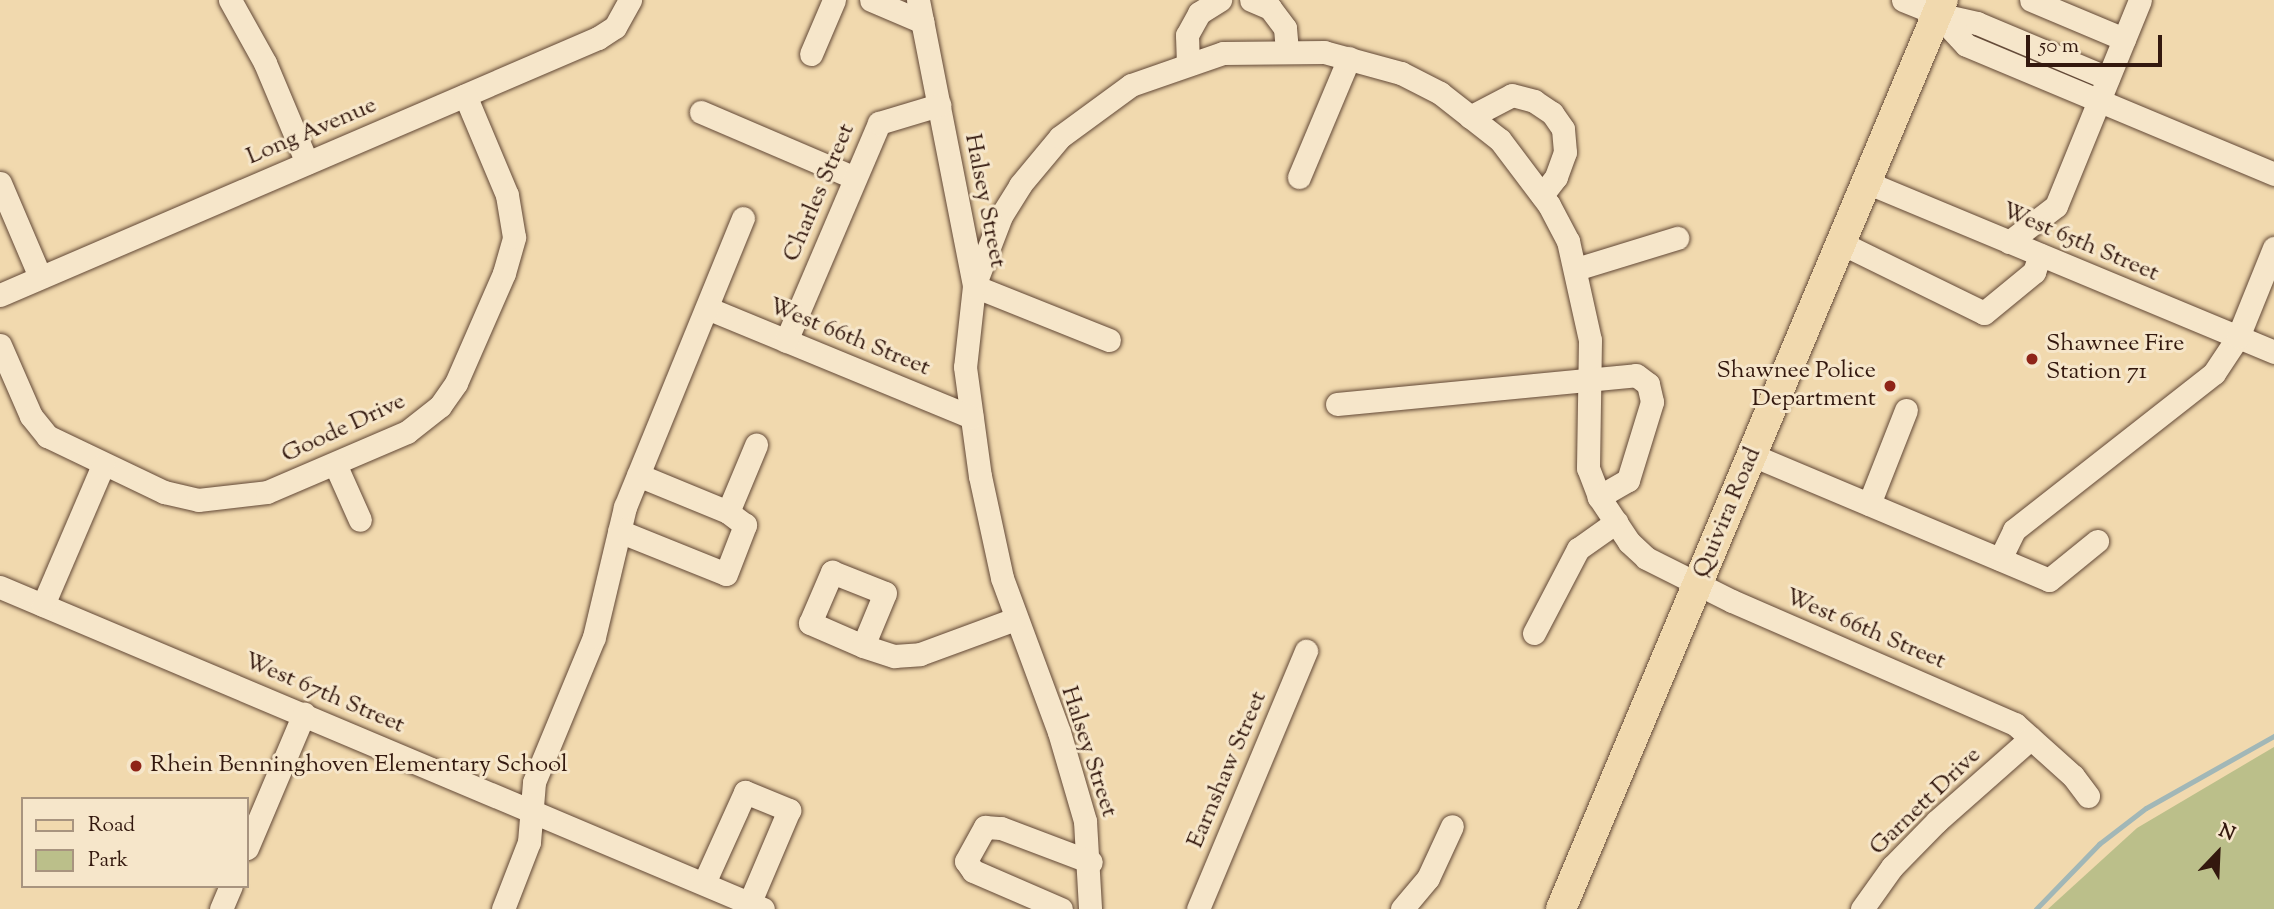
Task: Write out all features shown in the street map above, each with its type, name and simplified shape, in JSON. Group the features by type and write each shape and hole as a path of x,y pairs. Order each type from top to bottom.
{"main road":[{"name":"Quivira Road","path":"1561,909 1940,7"}],"street":[{"path":"230,0 265,63 307,163"},
{"name":"Long Avenue","path":"0,295 598,38 615,27 630,0"},
{"path":"811,54 834,0"},
{"path":"871,0 921,11"},
{"path":"1188,64 1187,35 1199,13 1220,0"},
{"path":"1251,0 1270,8 1285,28 1287,51"},
{"path":"1903,0 1940,7 2108,78"},
{"path":"2031,0 2124,39"},
{"path":"2009,242 2056,206 2140,0"},
{"path":"1940,7 1966,45 2274,174"},
{"name":"Halsey Street","path":"921,11 974,286 965,367 971,417 1002,578 1068,759 1091,862 1090,909"},
{"name":"West 66th Street","path":"974,286 1001,216 1020,185 1060,137 1131,85 1188,64 1249,49 1349,58 1401,73 1440,93 1506,147 1542,195 1568,241 1588,318 1588,468 1599,497 1646,558 1699,585 1987,710 2031,738 2073,776 2088,796"},
{"path":"1300,177 1349,58"},
{"name":"Goode Drive","path":"0,345 32,416 47,436 164,492 220,500 267,492 407,432 440,406 456,383 511,254 512,214 464,95"},
{"path":"1470,117 1511,95 1534,101 1552,113 1563,129 1565,152 1556,177 1542,195"},
{"name":"Charles Street","path":"786,341 853,177 880,123 939,105"},
{"path":"701,112 853,177"},
{"name":"West 65th Street","path":"1866,182 2274,352"},
{"path":"0,183 40,277"},
{"path":"503,909 529,842 534,782 588,659 620,531 638,475 743,218"},
{"path":"1576,269 1677,238"},
{"path":"1840,243 1983,313 2034,272 2040,255"},
{"path":"2000,559 2014,530 2214,373 2238,337 2274,248"},
{"path":"974,286 1109,340"},
{"name":"West 66th Street","path":"707,308 971,417"},
{"path":"1337,404 1636,375 1648,384 1652,402 1628,480 1599,497"},
{"path":"1869,504 1906,410"},
{"path":"728,512 756,445"},
{"path":"1752,455 2049,580 2097,541"},
{"path":"335,464 360,520"},
{"path":"43,604 103,465"},
{"path":"620,531 726,574 745,525 728,512 638,475"},
{"path":"1534,633 1578,550 1616,522"},
{"name":"West 67th Street","path":"0,587 756,906 789,810 745,792 704,883"},
{"path":"863,646 906,657 1015,619"},
{"name":"Earnshaw Street","path":"1198,909 1306,651"},
{"path":"248,846 304,714"},
{"name":"Garnett Drive","path":"1863,909 1900,858 2031,738"},
{"path":"1402,909 1428,878 1452,826"},
{"path":"1061,909 973,871 965,861 985,827 1001,828 1091,862"},
{"path":"221,909 230,888"}],"green space":[{"path":"2274,747 2274,909 2048,909 2137,828"}],"waterway":[{"path":"2036,909 2099,844 2146,808 2274,736"}],"place":[{"name":"Shawnee Fire Station 71","path":"2032,359"},
{"name":"Shawnee Police Department","path":"1890,386"},
{"name":"Rhein Benninghoven Elementary School","path":"136,766"}]}
